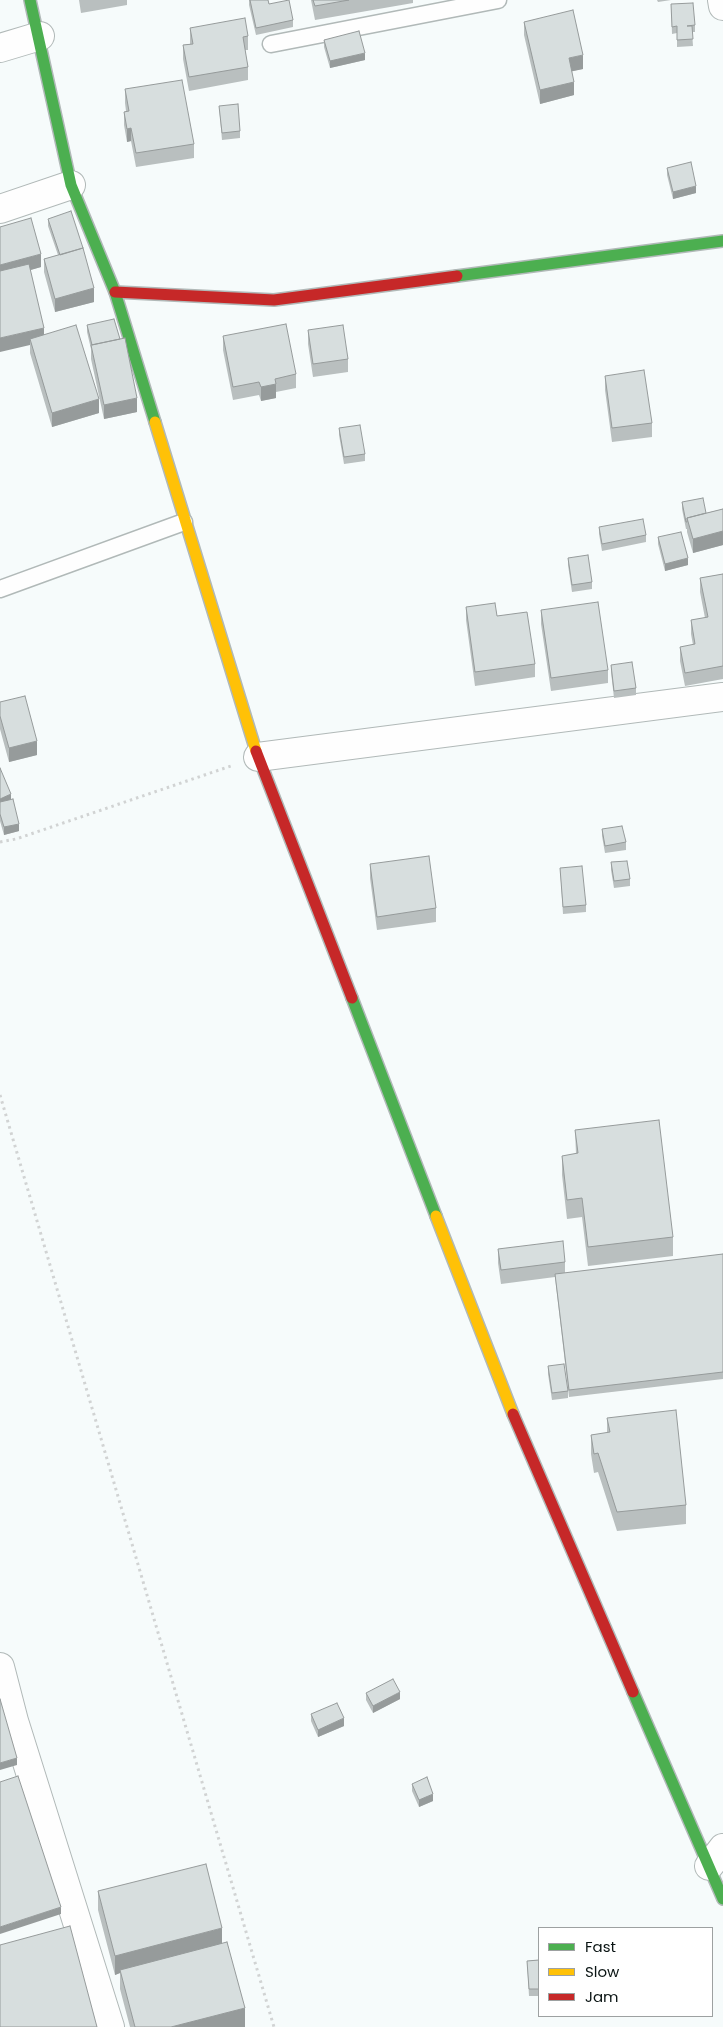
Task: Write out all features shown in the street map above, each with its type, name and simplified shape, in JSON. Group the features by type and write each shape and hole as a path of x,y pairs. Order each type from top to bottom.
{"street":[{"path":"30,0 40,36 71,185 115,292 184,522 258,757 512,1409 716,1857 723,1899"},
{"path":"722,0 723,6"},
{"path":"0,48 40,36"},
{"path":"0,209 71,185"},
{"path":"115,292 274,300 723,241"},
{"path":"258,757 723,697"},
{"path":"0,1667 14,1721 110,2027"}],"lane":[{"path":"272,44 498,0"},
{"path":"0,589 184,522"}],"path":[{"path":"0,842 258,757"},
{"path":"0,1095 274,2027"}],"building":[{"path":"250,0 268,0 269,4 289,0 293,20 256,28"},
{"path":"313,0 349,0 315,6"},
{"path":"693,3 695,25 687,26 692,26 693,39 677,40 677,26 672,27 671,4"},
{"path":"573,10 583,55 569,58 574,82 540,90 524,22"},
{"path":"245,18 248,36 243,37 248,67 189,77 183,45 193,44 190,28"},
{"path":"359,31 365,53 330,61 324,40"},
{"path":"182,80 194,144 136,153 131,128 127,129 124,112 129,111 125,89"},
{"path":"238,104 240,131 222,133 219,106"},
{"path":"691,162 696,186 673,192 667,168"},
{"path":"71,211 83,248 60,255 48,219"},
{"path":"31,218 41,254 0,265 0,227"},
{"path":"83,248 94,288 55,299 44,259"},
{"path":"29,264 44,328 0,338 0,271"},
{"path":"114,319 120,339 92,345 87,325"},
{"path":"286,324 296,374 275,379 276,384 261,387 259,382 233,387 223,336"},
{"path":"76,325 99,399 52,413 30,339"},
{"path":"343,325 348,359 313,364 308,330"},
{"path":"125,338 137,398 104,405 91,345"},
{"path":"644,370 652,423 612,428 605,376"},
{"path":"360,425 365,454 344,457 339,428"},
{"path":"703,498 706,513 687,518 686,522 682,502"},
{"path":"723,509 723,531 693,539 687,518"},
{"path":"643,519 646,535 602,544 599,527"},
{"path":"681,532 688,558 665,564 658,537"},
{"path":"588,555 592,582 572,585 568,558"},
{"path":"723,574 723,666 685,673 680,647 695,644 691,620 708,617 700,578"},
{"path":"598,602 608,670 551,678 541,610"},
{"path":"495,603 497,616 527,612 535,664 475,672 466,607"},
{"path":"632,662 636,688 614,691 611,665"},
{"path":"25,696 37,741 9,748 0,716 0,702"},
{"path":"0,768 11,794 0,799"},
{"path":"13,799 19,824 4,827 0,814 0,802"},
{"path":"622,826 626,842 605,846 602,829"},
{"path":"429,856 436,908 377,917 370,864"},
{"path":"627,861 630,879 614,881 611,862"},
{"path":"582,866 586,905 563,907 560,868"},
{"path":"659,1120 673,1237 588,1247 582,1198 567,1200 562,1156 578,1153 575,1130"},
{"path":"563,1241 565,1262 501,1270 498,1249"},
{"path":"723,1254 723,1372 569,1390 555,1274"},
{"path":"564,1364 568,1391 552,1393 548,1366"},
{"path":"676,1410 686,1505 617,1512 598,1453 594,1454 591,1435 610,1432 607,1418"},
{"path":"393,1679 400,1692 373,1706 366,1693"},
{"path":"0,1699 17,1758 0,1763"},
{"path":"337,1703 344,1718 318,1730 311,1714"},
{"path":"18,1776 61,1907 0,1927 0,1782"},
{"path":"427,1777 433,1794 419,1800 412,1784"},
{"path":"206,1864 222,1928 115,1956 98,1891"},
{"path":"70,1926 97,2027 0,2027 0,1945"},
{"path":"227,1942 245,2008 171,2027 135,2027 120,1970"},
{"path":"538,1960 538,1989 529,1989 527,1961"}],"traffic: fast":[{"path":"30,0 71,185 115,292 155,422"},
{"path":"457,276 723,241"},
{"path":"352,998 436,1216"},
{"path":"633,1692 723,1899"}],"traffic: slow":[{"path":"155,422 256,751"},
{"path":"436,1216 513,1414"}],"traffic: jam":[{"path":"115,292 274,300 457,276"},
{"path":"256,751 352,998"},
{"path":"513,1414 633,1692"}]}
